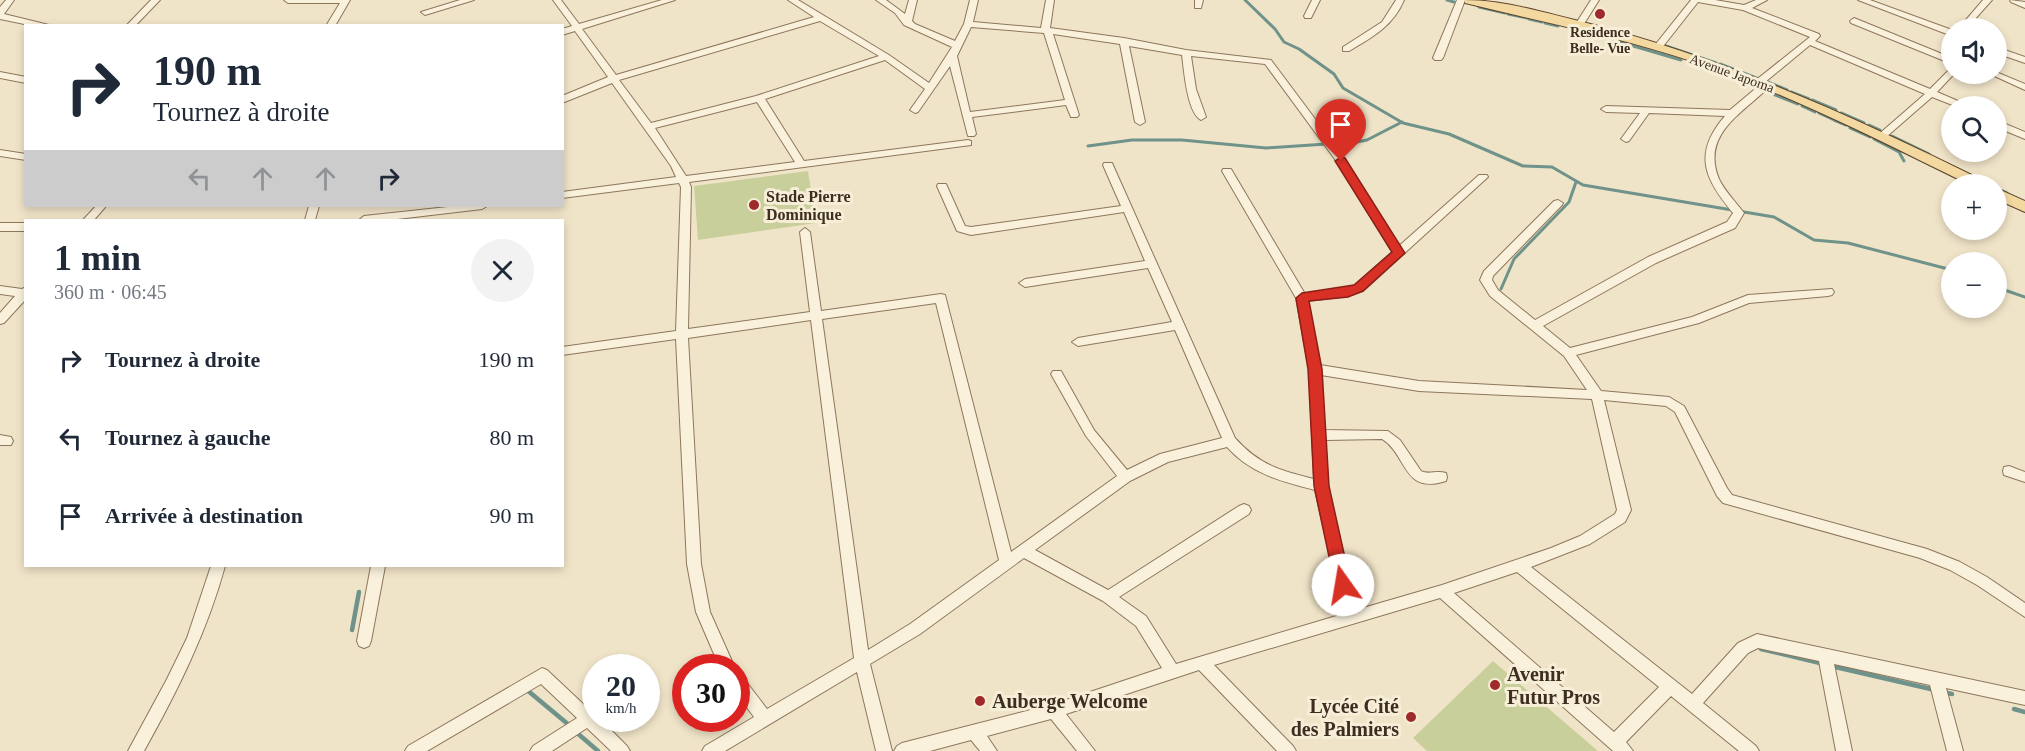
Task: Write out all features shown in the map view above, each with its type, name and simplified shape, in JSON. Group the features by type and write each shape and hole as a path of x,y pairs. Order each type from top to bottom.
{"main road":[{"name":"Avenue Japoma","path":"1475,0 1658,47 1763,84 1882,136 1960,174"},
{"path":"2007,198 2025,207"}],"street":[{"path":"10,0 0,15 40,24"},
{"path":"132,24 156,0"},
{"path":"288,0 345,0 331,24"},
{"path":"426,12 470,0"},
{"path":"557,0 615,78 684,180 682,334 697,590 721,654"},
{"path":"564,31 671,0"},
{"path":"792,0 886,57 929,88"},
{"path":"880,0 898,11 907,23 956,45"},
{"path":"907,23 913,0"},
{"path":"915,110 952,56 968,24 974,0"},
{"path":"1050,0 1047,31 1074,115"},
{"path":"1308,16 1316,0"},
{"path":"1346,49 1386,25 1392,18 1400,0"},
{"path":"1438,58 1461,0"},
{"path":"1579,25 1595,0"},
{"path":"1658,47 1695,0"},
{"path":"1536,325 1652,260 1731,225 1737,218 1738,213 1714,179 1710,153 1712,144 1730,113 1815,35 1745,8 1701,0"},
{"path":"1745,8 1763,0"},
{"path":"1862,0 1941,29"},
{"path":"1972,18 1988,0"},
{"path":"2014,0 2025,5"},
{"path":"564,99 615,78 821,18"},
{"path":"1854,21 1941,57"},
{"path":"968,24 1047,31 1124,41 1185,53 1266,61 1271,64 1341,161 1398,253"},
{"path":"1124,41 1140,122"},
{"path":"1810,42 1941,96"},
{"path":"1185,53 1191,89 1201,117"},
{"path":"2007,53 2022,56"},
{"path":"564,195 802,165 970,138 952,56"},
{"path":"649,127 759,98 886,57"},
{"path":"0,75 24,80"},
{"path":"2007,79 2025,87"},
{"path":"1882,136 1941,82"},
{"path":"759,98 802,165"},
{"path":"966,115 1070,102"},
{"path":"1606,109 1730,113"},
{"path":"1626,139 1646,111"},
{"path":"2007,128 2025,136"},
{"path":"0,153 24,157"},
{"path":"1108,165 1230,441 1243,458 1255,467 1321,486"},
{"path":"1227,171 1302,298 1315,369 1321,486 1351,618"},
{"path":"1302,298 1348,292 1359,288 1483,177"},
{"path":"942,186 961,228 971,231 1128,208"},
{"path":"902,751 1054,711 1202,662 1442,591 1585,540 1624,514 1597,394 1568,353 1494,292 1486,280 1488,274 1558,202"},
{"path":"89,219 100,207"},
{"path":"372,219 474,207"},
{"path":"0,227 24,226"},
{"path":"806,232 862,662 884,751"},
{"path":"1025,283 1152,264"},
{"path":"0,290 24,293"},
{"path":"1568,353 1695,320 1748,299 1828,292"},
{"path":"0,320 24,294"},
{"path":"564,351 942,298 1007,563"},
{"path":"1078,342 1179,325"},
{"path":"1315,369 1419,386 1490,391 1597,394 1675,405 1680,409 1722,492 1736,503 1922,553 1955,566 1982,581 2025,611"},
{"path":"1057,374 1090,433 1125,477"},
{"path":"1318,435 1384,434 1391,437 1404,453 1414,473 1422,478 1441,477"},
{"path":"710,751 915,629 1125,477 1165,458 1230,441"},
{"path":"2009,471 2025,477"},
{"path":"1108,597 1244,510"},
{"path":"1023,550 1108,597 1141,621 1173,672"},
{"path":"1519,564 1751,751"},
{"path":"136,751 184,663 205,613 218,567"},
{"path":"364,641 378,567"},
{"path":"1442,591 1620,747 1670,687"},
{"path":"1692,705 1743,648 1756,640 2025,698"},
{"path":"1825,655 1844,751"},
{"path":"1202,662 1288,751"},
{"path":"412,751 536,676 546,678 582,715"},
{"path":"1936,679 1955,751"},
{"path":"750,699 765,719"},
{"path":"1054,711 1087,751"},
{"path":"538,751 582,723"},
{"path":"974,731 989,751"},
{"path":"601,732 622,751"}],"green space":[{"name":"Stade Pierre Dominique","path":"808,171 816,223 698,240 694,186"},
{"name":"Avenir Futur Pros","path":"1493,661 1598,751 1427,751 1413,738"}],"waterway":[{"path":"1245,0 1275,29 1284,42 1299,49 1334,74 1343,88 1402,122"},
{"path":"1447,0 1454,2"},
{"path":"1479,7 1505,13"},
{"path":"1508,14 1527,18"},
{"path":"1529,19 1542,22"},
{"path":"1545,23 1558,26"},
{"path":"1606,38 1681,60"},
{"path":"1663,45 1716,63"},
{"path":"1688,62 1728,77"},
{"path":"1720,64 1759,79"},
{"path":"1731,78 1757,88"},
{"path":"1768,82 1787,90"},
{"path":"1765,91 1798,104"},
{"path":"1791,92 1809,99"},
{"path":"1812,100 1836,110"},
{"path":"1802,106 1815,112"},
{"path":"1819,113 1832,119"},
{"path":"1841,113 1864,123"},
{"path":"1834,120 1846,125"},
{"path":"1088,146 1132,140 1182,140 1266,148 1357,142 1367,140 1402,122"},
{"path":"1402,122 1449,134 1523,166 1552,167 1583,185 1774,217 1814,240 1848,243 1941,267"},
{"path":"1869,125 1880,130"},
{"path":"1850,128 1870,137"},
{"path":"1892,136 1929,154"},
{"path":"1874,139 1899,152 1904,161"},
{"path":"1501,289 1514,259 1569,202 1576,182"},
{"path":"2007,291 2025,297"},
{"path":"352,630 359,592"},
{"path":"1761,649 1824,664"},
{"path":"1831,666 1935,690"},
{"path":"527,690 569,725"},
{"path":"1942,692 1952,694"},
{"path":"2014,709 2025,712"},
{"path":"576,732 598,751"}],"place":[{"name":"Residence Belle- Vue","path":"1600,14"},
{"name":"Stade Pierre Dominique","path":"754,205"},
{"name":"Avenir Futur Pros","path":"1495,685"},
{"name":"Auberge Welcome","path":"980,701"},
{"name":"Lycée Cité des Palmiers","path":"1411,717"}],"route":[{"path":"1341,161 1398,253 1359,288 1348,292 1302,298 1315,369 1321,486 1343,585"}]}
